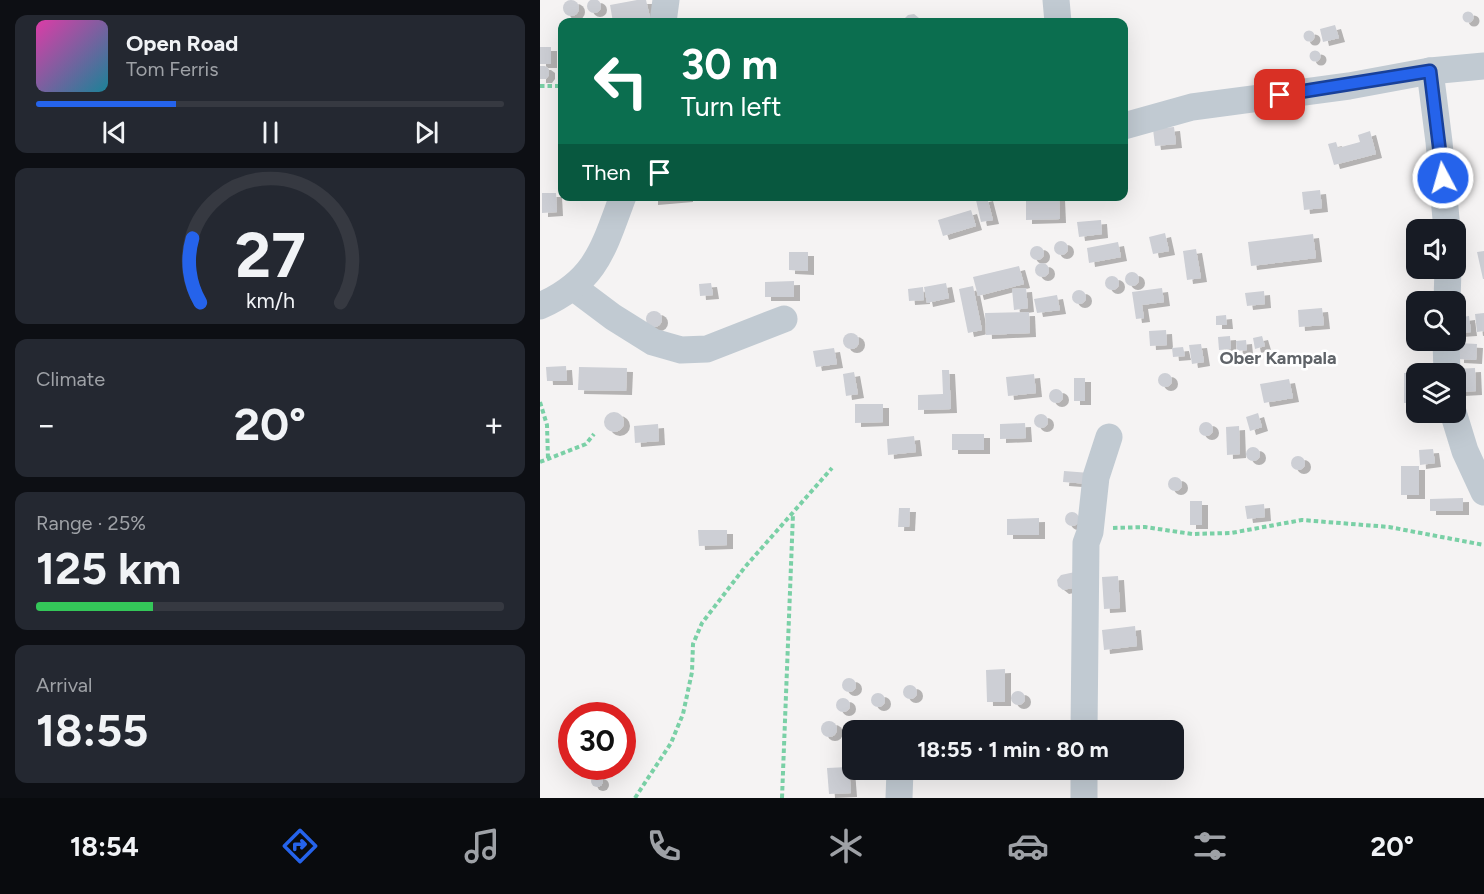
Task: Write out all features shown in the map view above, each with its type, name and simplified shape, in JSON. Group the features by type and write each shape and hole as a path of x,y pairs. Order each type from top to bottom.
{"street":[{"path":"664,18 666,0"},
{"path":"1056,0 1058,18"},
{"path":"1128,125 1192,106 1337,87 1430,71 1484,66"},
{"path":"1430,71 1446,219"},
{"path":"540,306 573,287 595,265 605,246 621,201"},
{"path":"573,287 612,317 653,342 681,350 707,349 784,319"},
{"path":"1456,423 1465,451 1484,492"},
{"path":"1084,720 1086,553 1096,477 1109,437"},
{"path":"899,798 900,780"},
{"path":"1084,780 1084,798"}],"path":[{"path":"540,86 558,86"},
{"path":"540,402 547,425 548,459"},
{"path":"540,462 586,444 594,434"},
{"path":"635,798 671,743 683,714 692,672 693,644 702,622 745,567 832,468"},
{"path":"782,798 793,514"},
{"path":"1090,532 1106,528 1145,526 1192,534 1231,533 1302,520 1389,526 1484,545"}],"building":[{"path":"591,-1 597,-1 601,6 597,13 591,13 587,9 587,3"},
{"path":"571,0 579,8 571,16 563,8"},
{"path":"646,0 650,18 612,18 610,5"},
{"path":"1468,12 1472,13 1472,21 1468,22 1464,21 1463,17 1464,13"},
{"path":"914,14 919,18 905,18"},
{"path":"1335,25 1339,38 1323,42 1320,29"},
{"path":"1309,30 1315,36 1309,42 1303,36"},
{"path":"540,47 551,47 551,64 540,64"},
{"path":"1315,50 1321,56 1315,62 1309,56"},
{"path":"540,66 549,69 546,79 540,79"},
{"path":"1174,127 1176,144 1155,146 1153,129"},
{"path":"1370,131 1376,154 1334,165 1328,144 1336,142 1338,148 1360,142 1358,135"},
{"path":"1320,190 1322,208 1304,210 1302,192"},
{"path":"542,193 556,193 557,212 542,213"},
{"path":"976,201 988,201 993,220 981,222"},
{"path":"1026,201 1059,201 1060,219 1026,220"},
{"path":"971,210 976,226 943,236 938,220"},
{"path":"1101,220 1102,234 1079,237 1077,222"},
{"path":"1165,233 1169,251 1153,254 1149,237"},
{"path":"1313,234 1316,258 1251,266 1248,242"},
{"path":"1058,241 1064,241 1068,248 1064,255 1058,255 1054,251 1054,245"},
{"path":"1118,242 1121,257 1089,263 1087,248"},
{"path":"1034,246 1040,246 1044,253 1040,260 1034,260 1030,256 1030,250"},
{"path":"1196,249 1201,278 1187,280 1183,251"},
{"path":"1484,251 1484,279 1483,279 1477,252"},
{"path":"789,252 808,252 808,271 789,270"},
{"path":"1039,263 1045,263 1049,270 1045,277 1039,277 1035,273 1035,267"},
{"path":"1019,266 1024,284 978,296 973,277"},
{"path":"1129,272 1135,272 1139,279 1135,286 1129,286 1125,282 1125,276"},
{"path":"1109,276 1115,276 1119,283 1115,290 1109,290 1105,286 1105,280"},
{"path":"794,281 794,297 765,297 765,282"},
{"path":"711,283 713,295 700,296 699,284"},
{"path":"946,283 949,298 927,303 924,287"},
{"path":"973,286 982,330 968,333 959,289"},
{"path":"923,287 924,300 909,301 908,289"},
{"path":"1026,288 1028,308 1014,310 1012,289"},
{"path":"1162,288 1164,302 1142,305 1144,318 1136,319 1132,292"},
{"path":"1076,290 1082,290 1086,297 1082,304 1076,304 1072,300 1072,294"},
{"path":"1264,291 1265,304 1247,306 1245,293"},
{"path":"1057,295 1060,310 1037,313 1034,299"},
{"path":"1322,308 1324,325 1299,327 1298,310"},
{"path":"654,311 660,313 662,319 660,325 654,327 648,325 646,319 648,313"},
{"path":"1029,312 1030,333 986,335 985,313"},
{"path":"1484,313 1484,331 1477,332 1475,314"},
{"path":"1226,315 1227,325 1216,325 1216,316"},
{"path":"1466,316 1469,316 1471,332 1466,332"},
{"path":"1166,330 1167,345 1150,346 1149,331"},
{"path":"851,333 859,341 851,349 843,341"},
{"path":"1230,336 1231,349 1219,350 1218,337"},
{"path":"1262,336 1265,346 1255,349 1253,338"},
{"path":"1246,340 1247,350 1237,351 1236,341"},
{"path":"1466,343 1477,344 1476,360 1458,359 1458,351 1466,351"},
{"path":"1201,344 1204,362 1192,364 1189,345"},
{"path":"1183,347 1185,356 1173,357 1172,348"},
{"path":"834,348 837,364 816,367 813,351"},
{"path":"566,366 567,381 547,381 546,367"},
{"path":"579,367 627,368 626,391 578,390"},
{"path":"1466,368 1475,368 1476,391 1466,392"},
{"path":"942,370 949,370 951,409 918,410 918,395 943,394"},
{"path":"854,372 858,394 846,396 843,374"},
{"path":"1162,373 1168,373 1172,380 1168,387 1162,387 1158,383 1158,377"},
{"path":"1404,373 1406,373 1406,403 1404,403"},
{"path":"1034,374 1036,393 1008,396 1006,377"},
{"path":"1074,378 1085,378 1085,401 1074,401"},
{"path":"1289,379 1293,398 1264,403 1260,384"},
{"path":"1053,389 1059,389 1063,396 1059,403 1053,403 1049,399 1049,393"},
{"path":"855,404 883,404 883,422 855,423"},
{"path":"610,412 618,412 624,418 624,426 618,432 610,432 604,426 604,418"},
{"path":"1258,413 1262,427 1250,431 1246,417"},
{"path":"1038,414 1044,414 1048,421 1044,428 1038,428 1034,424 1034,418"},
{"path":"1203,422 1209,422 1213,429 1209,436 1203,436 1199,432 1199,426"},
{"path":"1025,423 1026,438 1000,439 1000,424"},
{"path":"658,424 659,441 635,443 634,426"},
{"path":"1239,426 1240,454 1227,455 1226,427"},
{"path":"952,434 984,434 984,450 952,450"},
{"path":"914,436 916,452 888,455 887,439"},
{"path":"1250,447 1256,447 1260,454 1256,461 1250,461 1246,457 1246,451"},
{"path":"1433,449 1435,463 1420,465 1419,450"},
{"path":"1295,456 1301,456 1305,463 1301,470 1295,470 1291,466 1291,460"},
{"path":"1401,466 1419,466 1419,495 1401,495"},
{"path":"1064,471 1090,473 1090,484 1063,482"},
{"path":"1172,477 1178,477 1182,484 1178,491 1172,491 1168,487 1168,481"},
{"path":"1463,498 1463,511 1430,511 1430,499"},
{"path":"1190,501 1202,501 1202,525 1190,525"},
{"path":"1264,504 1265,517 1247,519 1245,506"},
{"path":"899,508 910,508 909,527 898,527"},
{"path":"1072,512 1077,514 1079,519 1077,524 1072,526 1067,524 1065,519 1067,514"},
{"path":"1039,518 1039,535 1007,535 1007,519"},
{"path":"698,530 727,530 727,545 699,546"},
{"path":"1075,572 1077,587 1063,590 1058,586 1057,580 1061,575"},
{"path":"1118,576 1120,608 1104,609 1102,577"},
{"path":"1135,626 1137,646 1104,650 1102,630"},
{"path":"1005,669 1005,702 987,702 986,670"},
{"path":"849,678 854,680 856,685 854,690 849,692 844,690 842,685 844,680"},
{"path":"910,685 915,687 917,692 915,697 910,699 905,697 903,692 905,687"},
{"path":"1018,691 1023,693 1025,698 1023,703 1018,705 1013,703 1011,698 1013,693"},
{"path":"878,693 883,695 885,700 883,705 878,707 873,705 871,700 873,695"},
{"path":"843,698 848,700 850,705 848,710 843,712 838,710 836,705 838,700"},
{"path":"826,721 832,721 837,729 835,735 826,737 821,732 821,726"},
{"path":"842,767 842,780 850,780 851,793 829,794 827,768"},
{"path":"591,780 603,780 599,787 591,783"}],"district":[{"name":"Ober Kampala","path":"1278,358"}],"route":[{"path":"1280,95 1348,86 1430,71 1443,178"}]}
